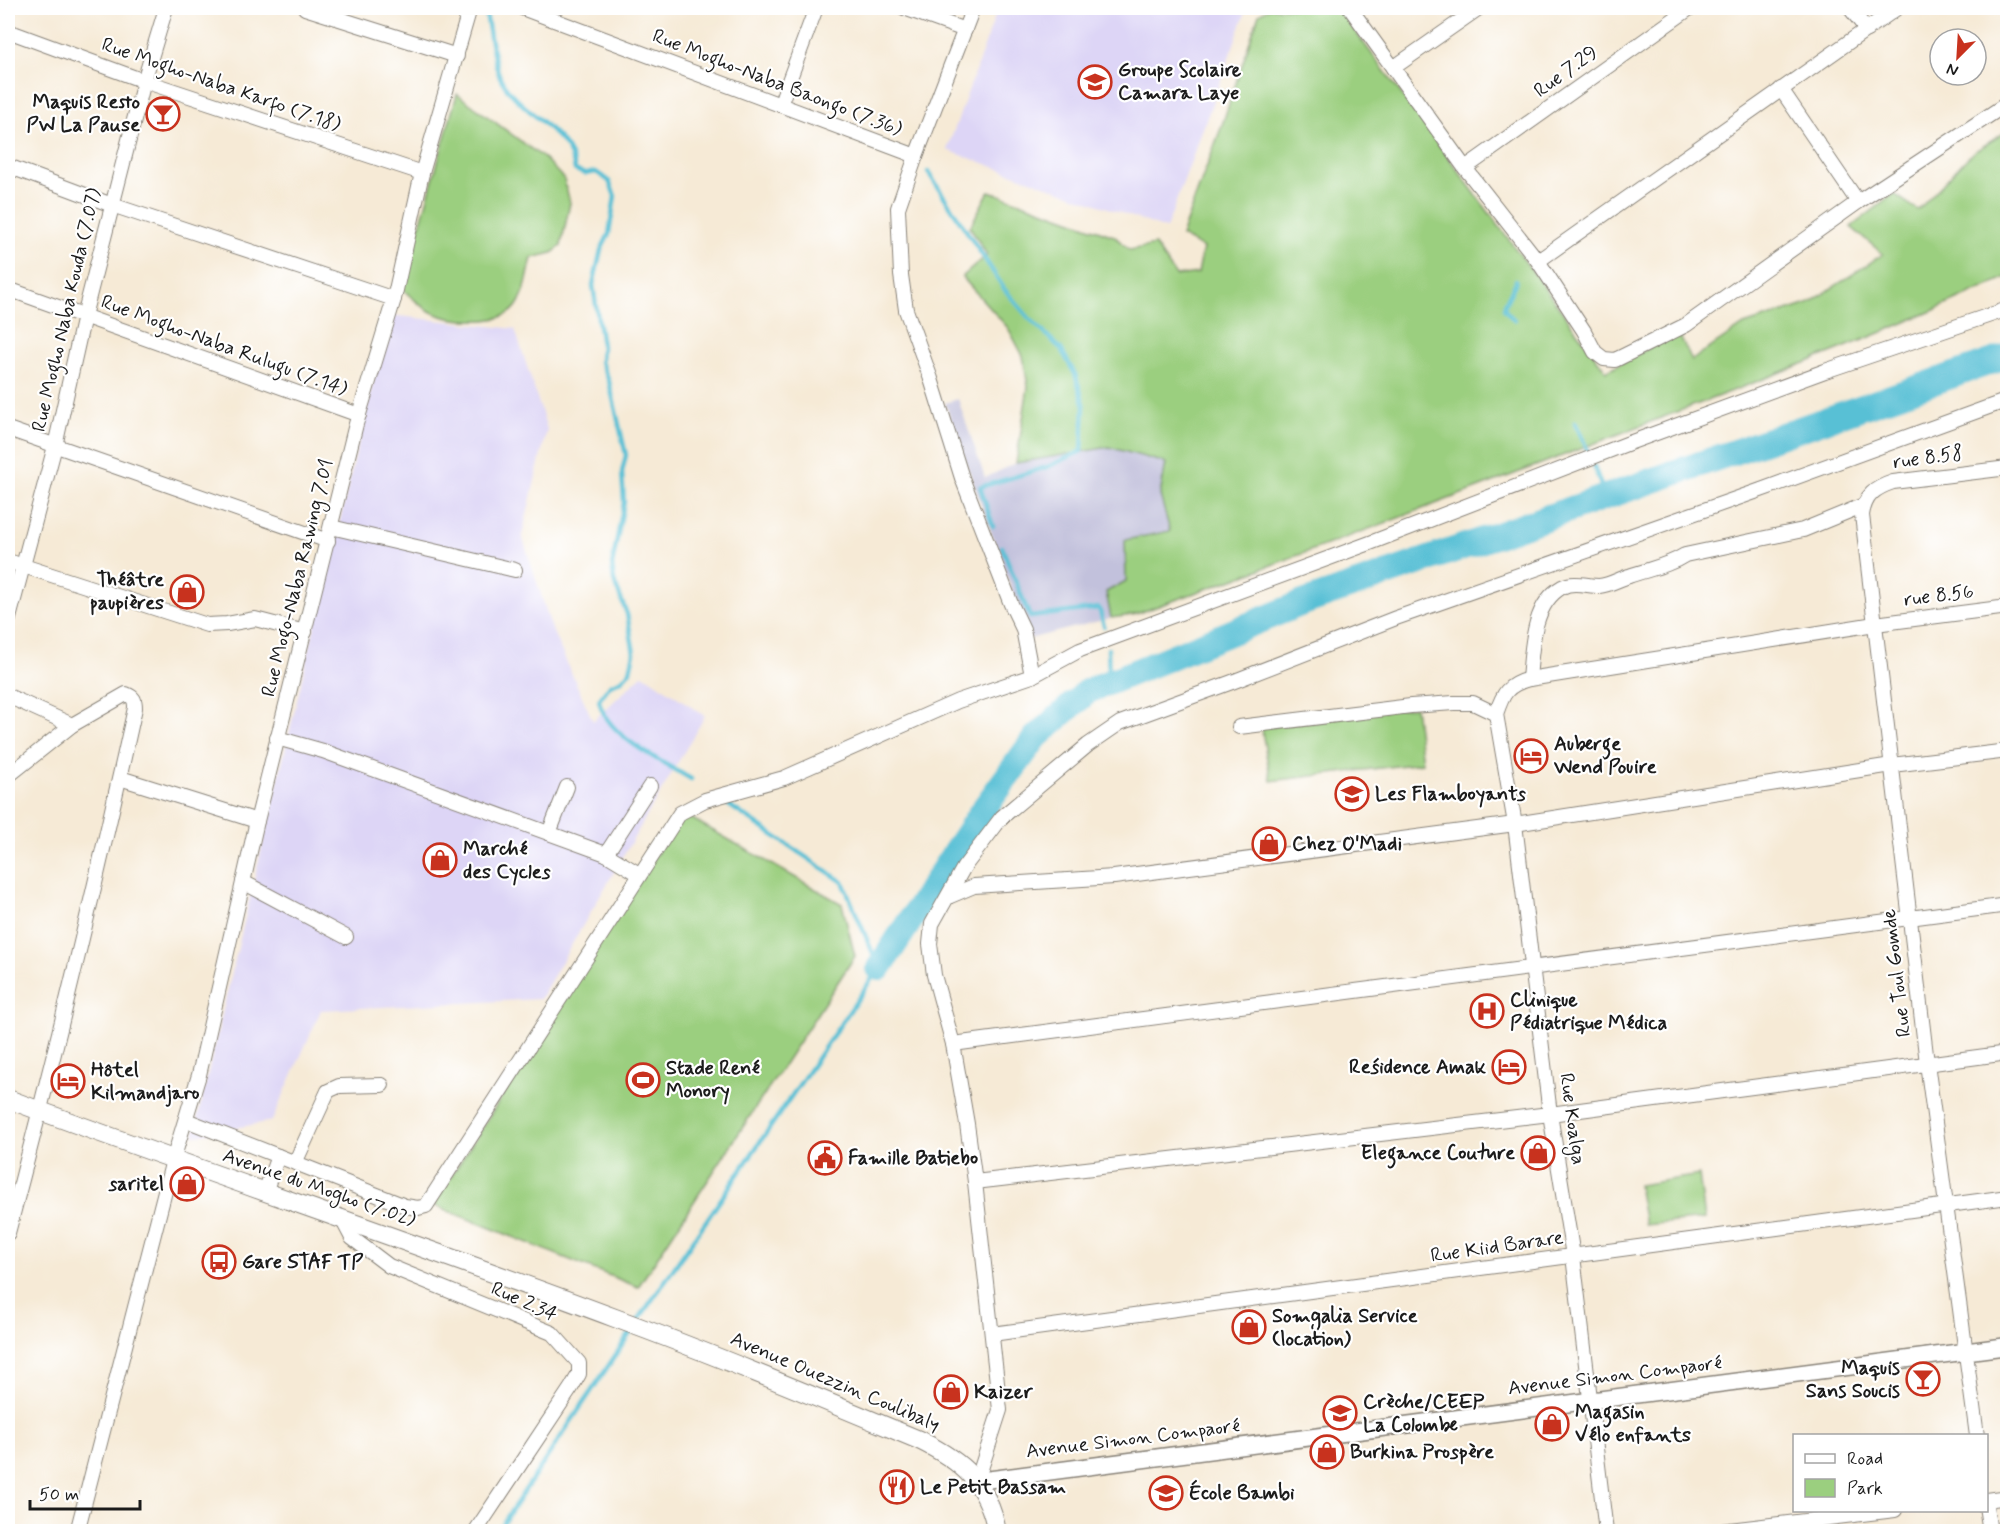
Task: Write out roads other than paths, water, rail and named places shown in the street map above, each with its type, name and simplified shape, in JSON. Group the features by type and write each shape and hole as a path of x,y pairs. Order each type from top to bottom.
{"main road":[{"name":"Avenue du Mogho (7.02)","path":"8,1099 616,1318"},
{"name":"Avenue Ouezzin Coulibaly","path":"616,1318 782,1382 937,1449 977,1481 993,1510 997,1532"}],"street":[{"name":"Rue Mogho Naba Kouda (7.07)","path":"8,622 55,446 112,205 144,81 166,8"},
{"path":"305,8 457,56"},
{"name":"Rue Mogo-Naba Rawing 7.01","path":"77,1532 173,1160 205,1053 256,821 359,415 394,298 422,173 470,8"},
{"name":"Rue Mogho-Naba Baongo (7.36)","path":"522,8 916,156"},
{"path":"780,105 816,8"},
{"path":"904,8 964,30"},
{"path":"973,8 898,208 901,275 906,310 931,379 962,478 1023,629 1032,676"},
{"path":"1350,8 1465,168 1538,261 1584,331 1595,352 1604,359 1615,360 1686,325 1858,202 2007,103"},
{"path":"1393,69 1479,8"},
{"name":"Rue 7.29","path":"1465,168 1690,8"},
{"path":"1850,8 1867,30"},
{"path":"1538,261 1897,8"},
{"name":"Rue Mogho-Naba Karfo (7.18)","path":"8,31 144,81 422,173"},
{"path":"1781,89 1858,202"},
{"path":"8,166 112,205 394,298"},
{"name":"Rue Mogho-Naba Rulugu (7.14)","path":"8,289 359,415"},
{"path":"186,1120 405,1206 418,1208 426,1206 680,813 705,800 784,777 958,700 1032,676 1080,650 1380,539 1629,443 1825,371 2007,309"},
{"path":"977,1481 1000,1410 975,1182 953,1044 934,975 930,944 932,924 964,867 1002,817 1088,746 1120,723 1396,618 1747,495 2007,400"},
{"path":"8,429 330,534 514,570"},
{"name":"rue 8.58","path":"1864,505 1868,496 1879,487 1893,482 2007,468"},
{"path":"1529,679 1533,641 1542,611 1552,596 1563,586 1576,584 1598,586 1612,583 1673,562 1685,555 1803,530 1864,505"},
{"name":"Rue Toul Gomde","path":"1864,505 1862,514 1927,1063 1977,1434"},
{"path":"8,561 207,625 255,619 305,632"},
{"name":"rue 8.56","path":"1496,714 1503,693 1517,682 1529,679 1875,624 2007,607"},
{"path":"8,776 72,725 115,699 126,694 135,700 120,778 40,1112 8,1233"},
{"path":"8,696 72,725"},
{"path":"1239,727 1454,703 1473,703 1496,714"},
{"name":"Rue Koalga","path":"1496,714 1515,824 1550,1114 1573,1256 1606,1532"},
{"path":"277,738 323,751 606,854 639,874"},
{"path":"948,897 974,886 1114,877 1515,824 1892,765 2007,751"},
{"path":"120,778 256,821"},
{"path":"606,854 650,786"},
{"path":"549,833 567,787"},
{"path":"243,882 346,937"},
{"path":"953,1044 2007,905"},
{"path":"975,1182 1550,1114 2007,1053"},
{"path":"295,1163 328,1091 339,1086 382,1085"},
{"path":"265,1191 279,1156"},
{"name":"Rue Kiid Barare","path":"992,1334 2007,1197"},
{"name":"Rue 2.34","path":"342,1219 352,1238 389,1266 552,1333 579,1363 579,1374 571,1388 475,1532"},
{"name":"Avenue Simon Compaoré","path":"977,1481 2007,1346"},
{"path":"1988,1500 2007,1497"},
{"path":"1713,1532 1878,1512"},
{"path":"1987,1512 1990,1532"}],"waterway":[{"path":"485,8 494,56 502,81 520,102 555,133 571,157 575,170 585,174 596,172 609,181 615,196 609,234 601,250 593,285 602,346 601,362 609,381 626,455 622,472 624,502 612,565 614,581 627,614 634,653 630,671 622,680 610,685 599,700 603,713 623,736 651,756 691,779"},
{"path":"928,172 1005,290 1029,318 1061,349 1075,374 1084,404 1082,451 1047,467 980,487 993,526"},
{"path":"1514,320 1504,309 1516,280"},
{"path":"879,968 980,814 1036,737 1088,691 1300,604 2008,356"},
{"path":"1575,422 1588,451"},
{"path":"1594,466 1605,497"},
{"path":"1002,547 1030,617 1099,608 1104,626"},
{"path":"1108,649 1109,682"},
{"path":"637,1322 879,968 843,882 727,804"},
{"path":"497,1532 633,1329"}],"place":[{"name":"Groupe Scolaire Camara Laye","path":"1095,82"},
{"name":"Maquis Resto PW La Pause","path":"163,114"},
{"name":"Théâtre paupières","path":"187,592"},
{"name":"Auberge Wend Pouire","path":"1531,756"},
{"name":"Les Flamboyants","path":"1352,794"},
{"name":"Chez O'Madi","path":"1269,844"},
{"name":"Marché des Cycles","path":"440,860"},
{"name":"Clinique Pédiatrique Médica","path":"1487,1011"},
{"name":"Reśidence Amak","path":"1509,1067"},
{"name":"Stade René Monory","path":"643,1080"},
{"name":"Hôtel Kilmandjaro","path":"68,1081"},
{"name":"Elegance Couture","path":"1538,1153"},
{"name":"Famille Batiebo","path":"825,1158"},
{"name":"saritel","path":"187,1184"},
{"name":"Gare STAF TP","path":"219,1262"},
{"name":"Somgalia Service (location)","path":"1249,1327"},
{"name":"Maquis Sans Soucis","path":"1923,1379"},
{"name":"Kaizer","path":"951,1392"},
{"name":"Crèche/CEEP La Colombe","path":"1340,1413"},
{"name":"Magasin Vélo enfants","path":"1552,1424"},
{"name":"Burkina Prospère","path":"1327,1452"},
{"name":"Le Petit Bassam","path":"897,1487"},
{"name":"École Bambi","path":"1166,1493"}]}
